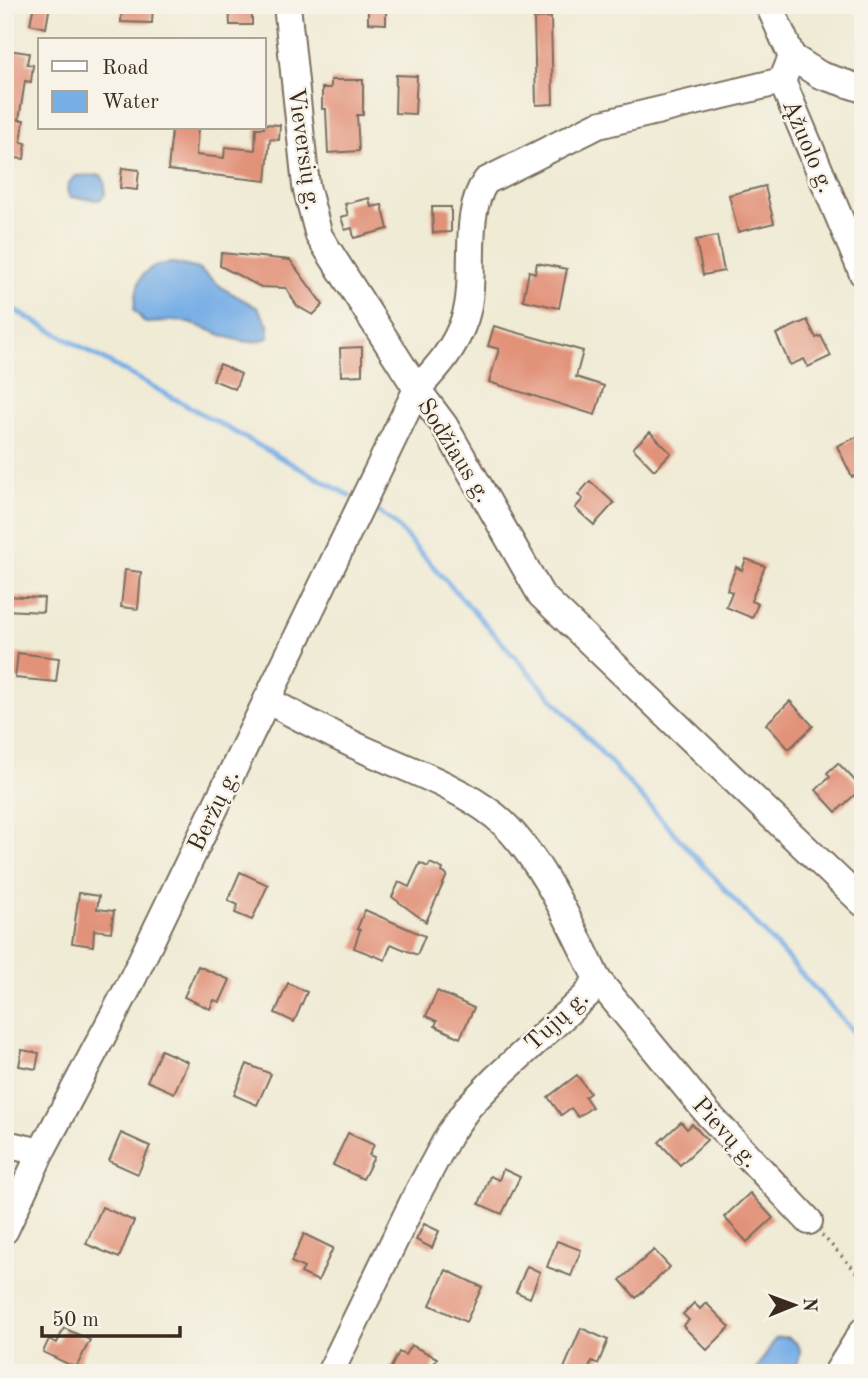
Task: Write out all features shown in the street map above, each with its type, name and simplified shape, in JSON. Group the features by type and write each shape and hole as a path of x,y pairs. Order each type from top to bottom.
{"street":[{"name":"Vieversių g.","path":"287,5 306,186 319,236 417,389"},
{"path":"769,5 792,57 820,75 863,89"},
{"name":"Ąžuolo g.","path":"792,57 782,81 863,274"},
{"name":"Sodžiaus g.","path":"782,81 598,125 486,181 479,190 474,208 472,270 465,316 449,355 417,389 472,470 541,596 863,903"},
{"name":"Beržų g.","path":"5,1230 41,1152 129,986 417,389"},
{"name":"Tujų g.","path":"267,700 310,726 447,787 495,817 520,843 561,907 597,979 587,995 469,1106 450,1133 392,1243 330,1373"},
{"name":"Pievų g.","path":"597,979 709,1115 809,1221"},
{"path":"5,1144 41,1152"},
{"path":"837,1373 863,1331"}],"path":[{"path":"809,1221 863,1279"}],"water":[{"path":"101,175 105,182 105,195 99,200 70,197 68,185 76,176"},
{"path":"173,263 199,269 224,289 258,308 268,325 269,337 247,342 190,323 145,323 134,310 139,282 147,271 154,267"},
{"path":"786,1337 797,1344 800,1352 791,1373 754,1373 776,1338"}],"building":[{"path":"34,5 50,5 46,28 30,24"},
{"path":"122,5 153,5 152,23 121,22"},
{"path":"229,5 252,5 252,25 230,25"},
{"path":"368,5 386,5 386,24 368,23"},
{"path":"551,17 553,104 536,105 534,18"},
{"path":"8,50 29,53 27,64 33,65 31,82 25,81 19,120 24,120 21,142 26,143 24,159 5,157"},
{"path":"396,75 417,76 415,114 395,113"},
{"path":"331,80 363,80 363,115 357,115 359,151 328,153 322,88 331,88"},
{"path":"266,124 280,125 279,140 270,139 266,181 168,170 172,130 198,130 196,155 224,158 225,147 255,150 256,130 266,130"},
{"path":"122,168 139,170 137,190 120,188"},
{"path":"765,186 774,223 738,232 729,195"},
{"path":"369,198 371,207 382,205 388,229 354,238 352,228 345,230 341,217 348,215 345,204"},
{"path":"432,207 451,207 451,232 433,233"},
{"path":"717,236 724,271 703,275 696,240"},
{"path":"221,253 290,260 323,305 313,315 297,306 286,288 261,287 220,266"},
{"path":"537,263 567,269 559,308 523,300 529,271 535,273"},
{"path":"807,320 816,338 821,336 831,356 808,367 804,359 790,365 776,334"},
{"path":"494,326 583,351 576,377 604,386 595,415 489,382 499,349 488,346"},
{"path":"362,347 362,375 341,376 340,348"},
{"path":"220,364 241,374 235,389 213,380"},
{"path":"650,432 671,453 654,470 633,448"},
{"path":"863,434 863,472 852,477 837,446"},
{"path":"590,481 614,503 594,525 575,508 583,499 578,495"},
{"path":"746,559 765,566 751,601 758,604 752,618 726,607 732,592 727,590 736,567 742,570"},
{"path":"125,570 141,572 138,609 121,607"},
{"path":"5,596 44,598 43,612 5,610"},
{"path":"18,653 59,658 56,682 15,678"},
{"path":"790,701 813,726 789,749 766,724"},
{"path":"838,763 862,788 836,812 816,790 830,777 827,773"},
{"path":"420,863 428,867 430,863 443,869 442,872 447,875 426,922 392,897 399,882 409,887"},
{"path":"240,872 268,885 252,920 235,913 238,905 228,900"},
{"path":"79,893 99,896 97,909 114,911 111,932 94,930 93,946 72,943"},
{"path":"365,910 425,936 417,955 391,944 385,960 354,948 360,930 357,929"},
{"path":"198,966 230,980 220,1002 214,1000 210,1009 184,997"},
{"path":"288,983 307,992 294,1022 275,1013"},
{"path":"437,991 474,1008 460,1038 435,1026 437,1021 426,1016"},
{"path":"22,1050 39,1053 36,1069 19,1066"},
{"path":"161,1050 188,1062 174,1093 147,1081"},
{"path":"247,1064 271,1074 257,1105 234,1095"},
{"path":"577,1075 590,1093 585,1097 592,1107 578,1117 571,1108 561,1115 548,1097"},
{"path":"681,1122 687,1129 692,1124 707,1140 680,1165 659,1142"},
{"path":"121,1133 150,1146 138,1174 109,1161"},
{"path":"348,1133 374,1145 369,1155 374,1157 363,1179 333,1165"},
{"path":"503,1169 520,1177 502,1214 479,1204 490,1176 499,1180"},
{"path":"750,1193 773,1218 747,1242 724,1217"},
{"path":"102,1207 134,1221 119,1258 86,1244"},
{"path":"424,1224 439,1231 432,1248 416,1240"},
{"path":"304,1234 333,1248 318,1281 301,1273 304,1268 291,1262"},
{"path":"557,1241 581,1250 571,1276 547,1267"},
{"path":"654,1250 670,1267 636,1298 620,1280"},
{"path":"527,1266 540,1272 530,1298 516,1292"},
{"path":"446,1270 482,1287 466,1322 430,1305"},
{"path":"694,1303 700,1309 706,1303 730,1327 707,1350 683,1326 689,1320 683,1314"},
{"path":"64,1328 90,1340 76,1368 43,1352 49,1339 57,1343"},
{"path":"581,1328 608,1340 598,1364 592,1361 587,1373 562,1373"},
{"path":"411,1345 437,1358 430,1373 388,1373 399,1352 405,1355"}],"waterway":[{"path":"5,305 350,496"},
{"path":"373,508 393,522 863,1042"}]}
